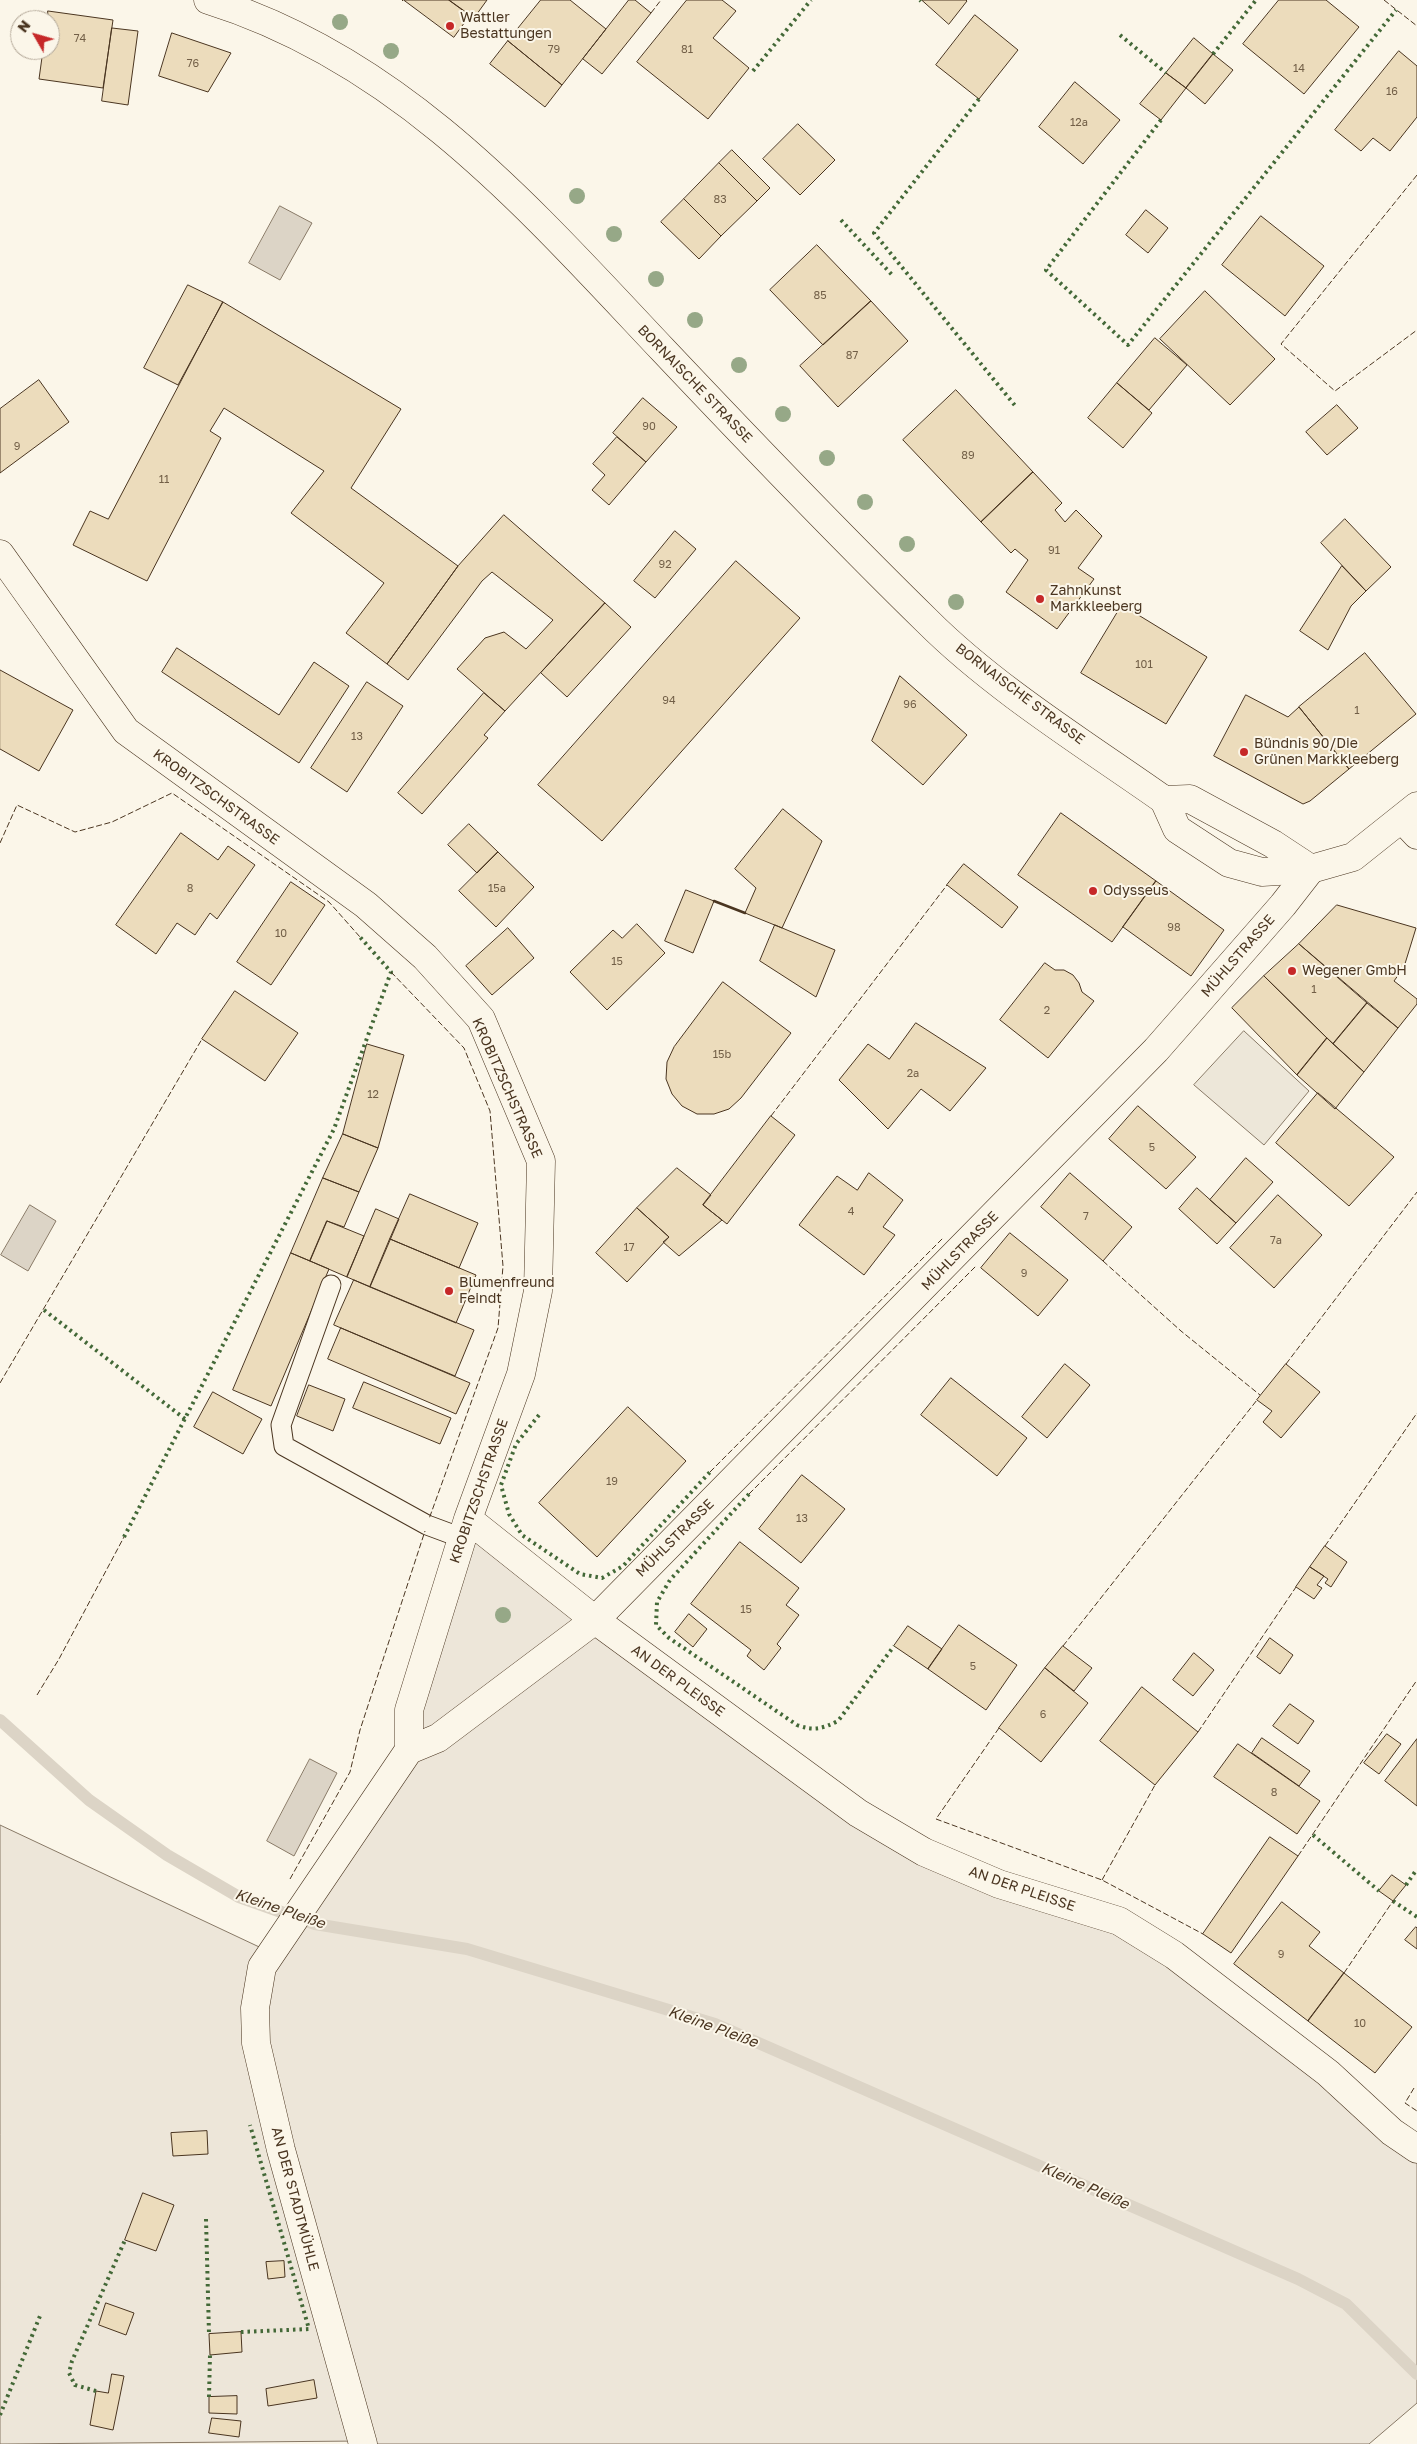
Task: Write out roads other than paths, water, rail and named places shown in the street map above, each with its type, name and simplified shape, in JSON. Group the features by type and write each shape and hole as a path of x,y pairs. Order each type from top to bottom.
{"street":[{"name":"BORNAISCHE STRASSE","path":"208,0 235,8 322,48 429,119 486,168 532,212 778,471 930,625 990,676 1164,800"},
{"name":"KROBITZSCHSTRASSE","path":"0,554 126,731 366,905 425,956 481,1019 541,1161 538,1291 520,1374 465,1529 409,1710 409,1750"},
{"path":"1311,869 1267,840 1190,799 1164,800 1177,829 1229,863 1262,872 1311,869 1353,857 1412,820"},
{"name":"MÜHLSTRASSE","path":"409,1750 438,1738 595,1620 1156,1050 1311,869"},
{"path":"465,1529 595,1620"},
{"name":"AN DER PLEISSE","path":"595,1620 858,1813 924,1852 999,1884 1119,1921 1174,1955 1328,2073 1392,2132 1417,2149"},
{"name":"AN DER STADTMÜHLE","path":"363,2444 281,2150 256,2043 255,2008 262,1967 409,1750"}],"lane":[{"path":"332,1285 281,1425 284,1446 427,1525 465,1529"}],"waterway":[{"name":"Kleine Pleiße","path":"0,1720 89,1800 167,1855 239,1897 315,1924 467,1949 715,2024 1298,2279 1346,2304 1417,2374"}],"place":[{"name":"Wattler Bestattungen","path":"450,26"},
{"name":"Zahnkunst Markkleeberg","path":"1040,599"},
{"name":"Bündnis 90/Die Grünen Markkleeberg","path":"1244,752"},
{"name":"Odysseus","path":"1093,891"},
{"name":"Wegener GmbH","path":"1292,971"},
{"name":"Blumenfreund Feindt","path":"449,1291"}]}
